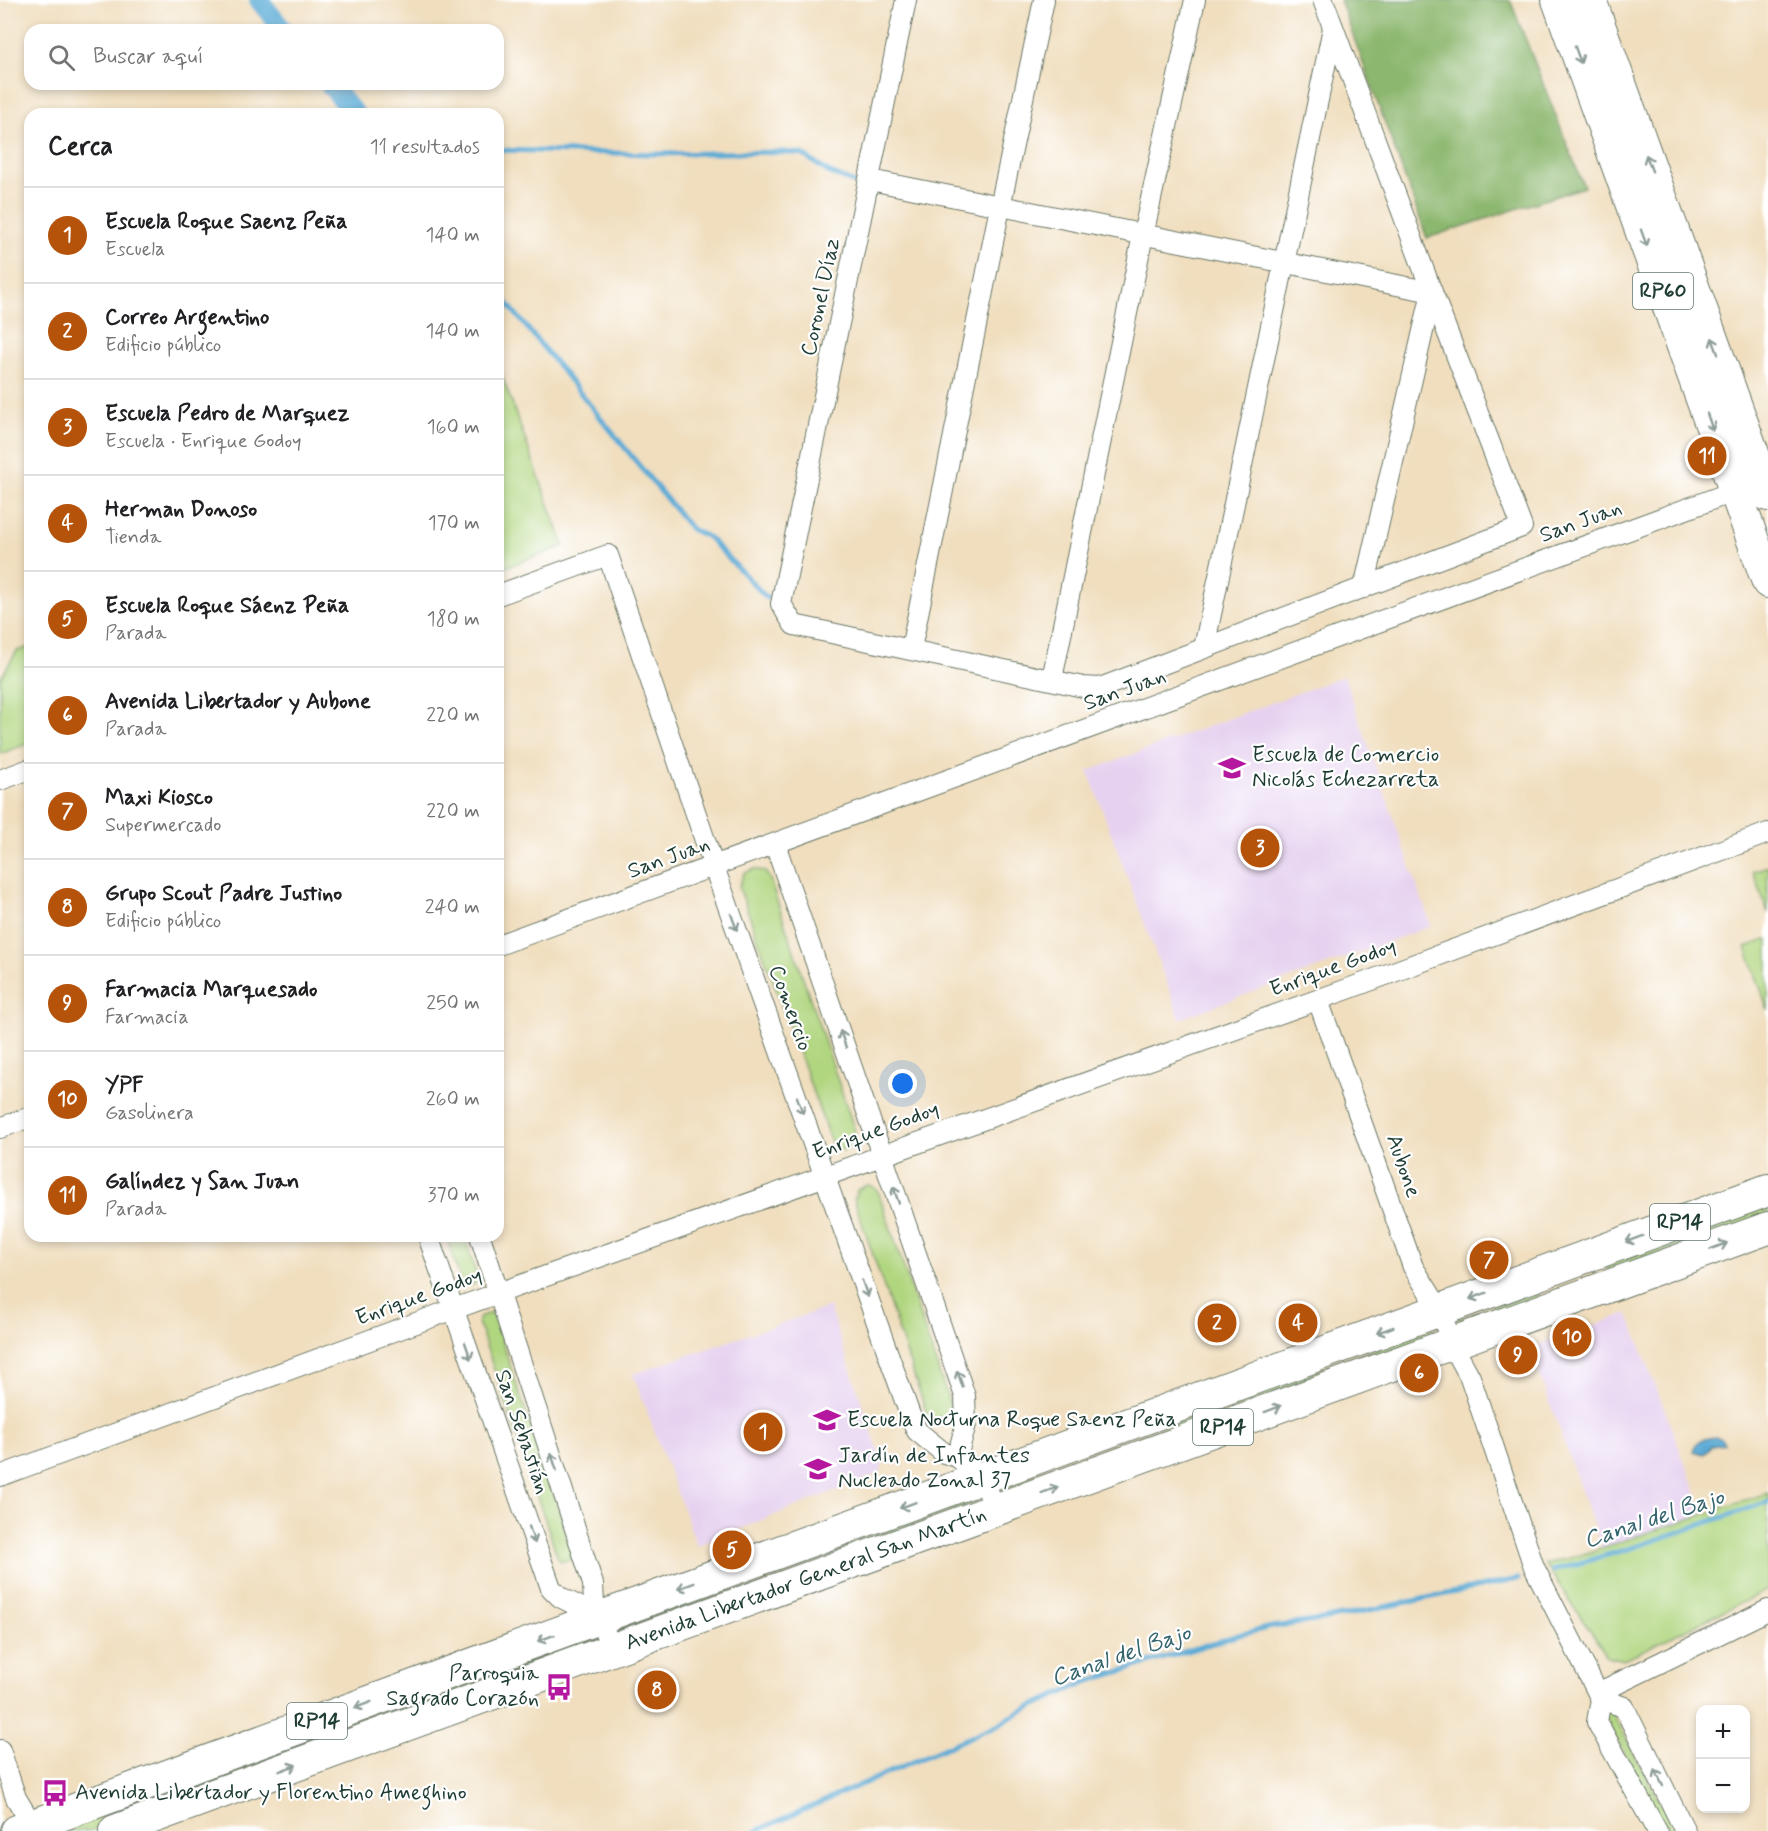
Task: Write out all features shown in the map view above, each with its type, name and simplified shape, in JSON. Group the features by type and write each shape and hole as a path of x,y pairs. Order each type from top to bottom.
{"main road":[{"name":"RP60","path":"1558,0 1758,486"},
{"name":"RP60","path":"1590,0 1758,486 1768,582"},
{"name":"Avenida Libertador General San Martín","path":"29,1829 1768,1190"},
{"name":"Avenida Libertador General San Martín","path":"115,1831 1768,1228"},
{"path":"1592,1254 1604,1288"},
{"path":"1544,1272 1556,1306"}],"street":[{"name":"Coronel Díaz","path":"906,0 781,604 794,625 911,649"},
{"path":"1044,0 911,649 1083,687 1100,688 1522,527 1323,0"},
{"path":"1052,680 1143,235 1195,0"},
{"path":"1204,648 1333,28"},
{"path":"870,180 1432,292"},
{"path":"1364,588 1432,292"},
{"name":"San Juan","path":"504,943 1758,486"},
{"name":"Comercio","path":"504,593 608,555 714,867 917,1431 944,1453 957,1457 983,1477"},
{"path":"0,780 24,771"},
{"name":"Enrique Godoy","path":"0,1476 454,1309 1318,999 1768,833"},
{"name":"Comercio","path":"775,844 965,1396 966,1424 957,1457"},
{"name":"Aubone","path":"1318,999 1413,1267 1440,1310 1452,1344 1470,1377 1534,1566 1600,1696"},
{"path":"0,1128 24,1119"},
{"name":"San Sebastián","path":"430,1242 551,1588 560,1597 601,1618"},
{"name":"San Sebastián","path":"482,1242 590,1573 594,1604 612,1650"},
{"path":"983,1477 995,1510"},
{"path":"1600,1696 1768,1610"},
{"path":"1600,1696 1597,1722 1657,1831"},
{"path":"1600,1696 1624,1707 1685,1831"},
{"path":"0,1750 15,1798 29,1829"}],"shaded area":[{"path":"1344,676 1431,926 1180,1019 1088,771"},
{"path":"829,1307 883,1464 880,1473 697,1546 633,1374"},
{"path":"1628,1313 1704,1514 1602,1548 1530,1348"}],"green space":[{"path":"1340,0 1510,0 1584,187 1427,238"},
{"path":"504,381 564,546 504,568"},
{"path":"24,649 24,745 0,754 0,679 17,651"},
{"path":"1768,866 1768,913 1753,871"},
{"path":"755,869 765,872 769,877 855,1131 853,1146 844,1150 833,1148 739,887 744,873"},
{"path":"1768,939 1768,1010 1746,947"},
{"path":"867,1185 878,1191 950,1405 950,1411 946,1417 931,1418 927,1414 854,1199 857,1190"},
{"path":"1768,1204 1768,1219 1607,1270 1607,1263"},
{"path":"448,1242 466,1242 477,1276 475,1284 466,1286 461,1280"},
{"path":"1536,1292 1539,1297 1459,1326 1458,1319"},
{"path":"493,1314 573,1552 572,1560 561,1561 558,1558 478,1322 481,1316"},
{"path":"1432,1329 1436,1337 1002,1491 1001,1487"},
{"path":"1768,1493 1768,1590 1623,1660 1607,1656 1545,1564 1577,1556"},
{"path":"973,1497 976,1502 616,1632 615,1628"},
{"path":"593,1636 596,1639 595,1647 90,1831 52,1831"},
{"path":"1611,1710 1675,1831 1666,1831 1604,1715"}],"water":[{"path":"1717,1437 1722,1439 1724,1444 1711,1446 1704,1454 1693,1451 1699,1442"}],"waterway":[{"path":"259,0 278,24"},
{"path":"334,90 350,108"},
{"path":"504,150 652,154 784,152 802,154 828,172 857,184"},
{"path":"504,299 691,529 708,537 767,598"},
{"name":"Canal del Bajo","path":"1552,1571 1635,1547 1768,1502"},
{"name":"Canal del Bajo","path":"756,1831 999,1724 1086,1682 1242,1634 1322,1620 1518,1579"}],"place":[{"name":"Galíndez y San Juan","path":"1707,456"},
{"name":"Escuela de Comercio Nicolás Echezarreta","path":"1232,768"},
{"name":"Escuela Pedro de Marquez","path":"1260,848"},
{"name":"Maxi Kiosco","path":"1489,1260"},
{"name":"Correo Argentino","path":"1217,1323"},
{"name":"Herman Donoso","path":"1298,1323"},
{"name":"YPF","path":"1572,1337"},
{"name":"Farmacia Marquesado","path":"1518,1355"},
{"name":"Avenida Libertador y Aubone","path":"1419,1373"},
{"name":"Escuela Nocturna Roque Saenz Peña","path":"827,1420"},
{"name":"Escuela Roque Saenz Peña","path":"763,1432"},
{"name":"Jardín de Infantes Nucleado Zonal 37","path":"818,1469"},
{"name":"Escuela Roque Sáenz Peña","path":"732,1550"},
{"name":"Parroquia Sagrado Corazón","path":"559,1687"},
{"name":"Grupo Scout Padre Justino","path":"657,1690"},
{"name":"Avenida Libertador y Florentino Ameghino","path":"55,1793"}]}
